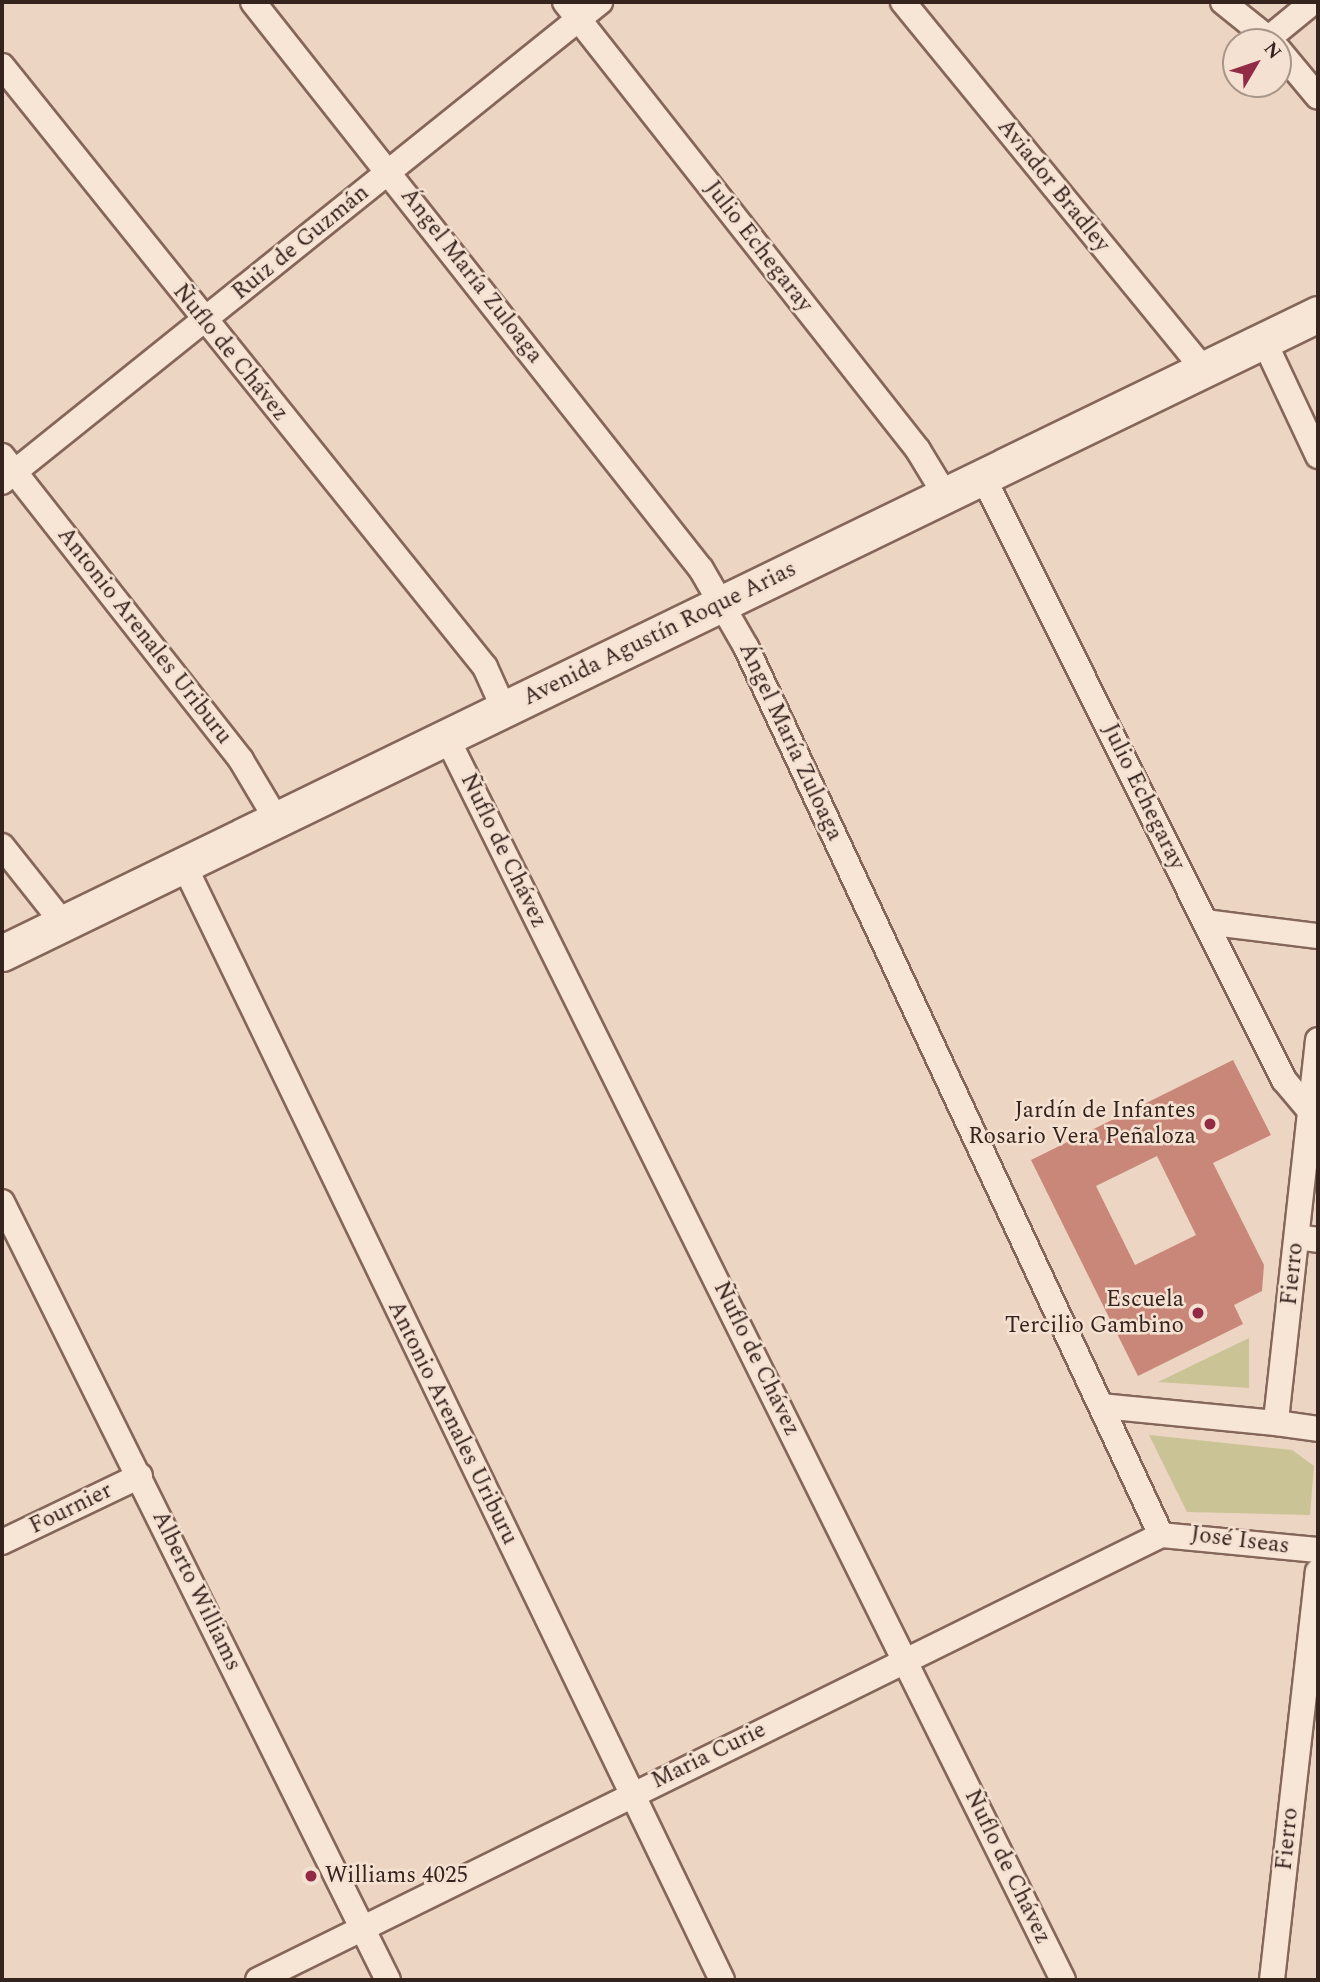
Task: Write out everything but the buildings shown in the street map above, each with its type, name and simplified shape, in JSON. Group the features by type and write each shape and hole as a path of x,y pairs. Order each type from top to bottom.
{"main road":[{"name":"Avenida Agustín Roque Arias","path":"2,953 278,822 504,709 1318,314"}],"street":[{"name":"Ángel María Zuloaga","path":"253,2 390,171 701,569 746,647 1161,1535"},
{"name":"Ruiz de Guzmán","path":"6,470 205,322 390,171 572,10 600,2"},
{"name":"Aviador Bradley","path":"903,2 1204,370"},
{"path":"1223,2 1255,28"},
{"path":"1287,28 1312,2"},
{"name":"Julio Echegaray","path":"572,10 918,450 946,496"},
{"name":"Ñuflo de Chávez","path":"2,66 205,322 485,667 504,709"},
{"path":"1292,66 1318,97"},
{"path":"1264,341 1318,456"},
{"name":"Antonio Arenales Uriburu","path":"6,470 241,760 278,822"},
{"name":"Julio Echegaray","path":"983,477 1284,1080 1310,1111"},
{"name":"Ñuflo de Chávez","path":"447,738 1063,1980"},
{"path":"2,846 63,923"},
{"name":"Antonio Arenales Uriburu","path":"184,865 630,1795 722,1980"},
{"path":"1205,922 1318,936"},
{"name":"Fierro","path":"1276,1423 1308,1239 1310,1111 1318,1040"},
{"name":"Alberto Williams","path":"2,1202 388,1980"},
{"path":"1101,1405 1318,1429"},
{"name":"Fournier","path":"2,1542 140,1476"},
{"name":"Maria Curie","path":"258,1980 1161,1535"},
{"name":"José Iseas","path":"1161,1535 1318,1550"},
{"name":"Fierro","path":"1272,1980 1318,1572"}],"shaded area":[{"path":"1249,1338 1249,1388 1158,1382"},
{"path":"1149,1435 1292,1450 1314,1466 1310,1515 1187,1512"}],"place":[{"name":"Jardín de Infantes Rosario Vera Peñaloza","path":"1210,1124"},
{"name":"Escuela Tercilio Gambino","path":"1198,1313"},
{"name":"Williams 4025","path":"311,1876"}]}
